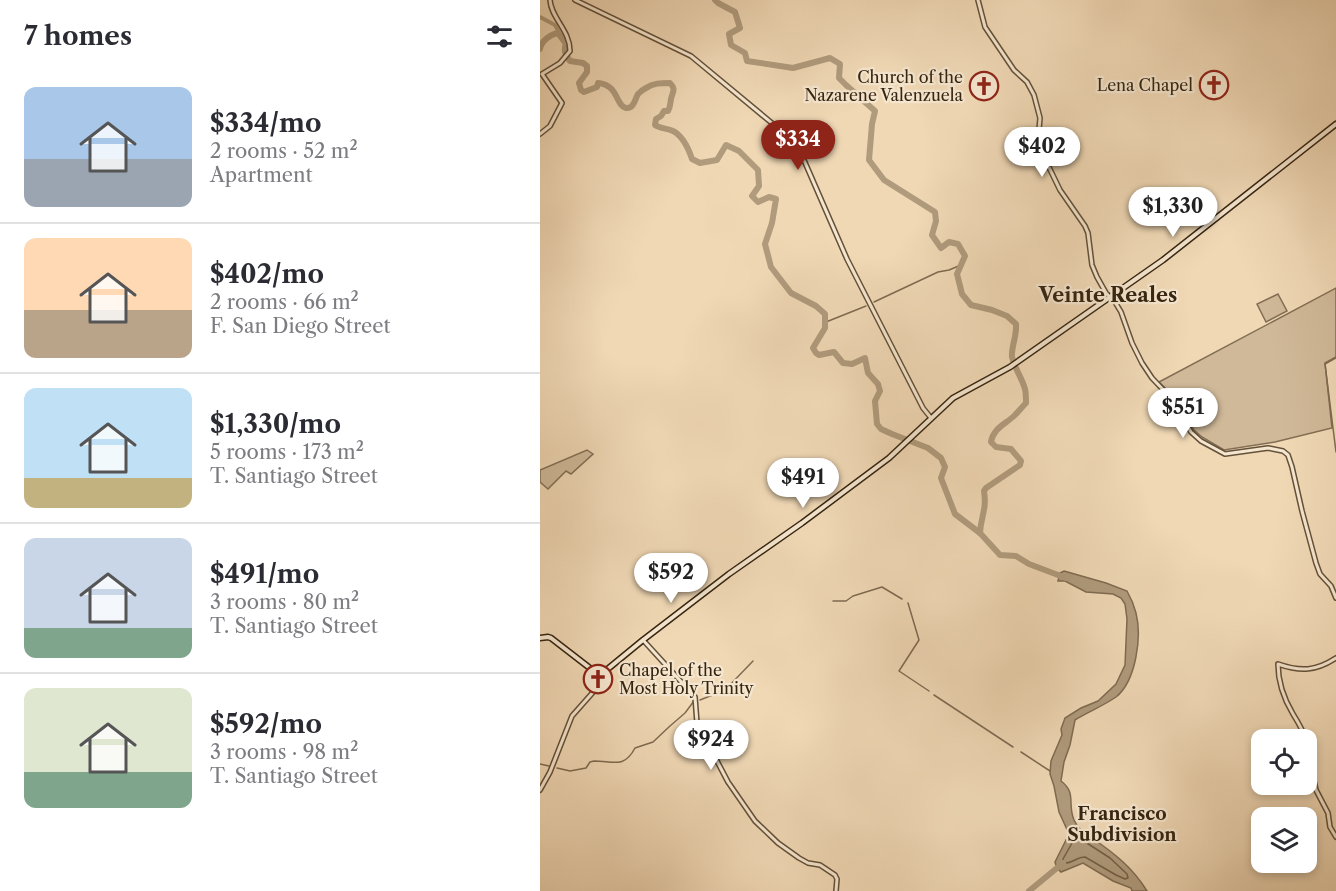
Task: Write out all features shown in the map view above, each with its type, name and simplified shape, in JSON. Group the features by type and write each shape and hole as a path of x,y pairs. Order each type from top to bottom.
{"main road":[{"path":"540,638 551,638 595,672 604,672 729,574 879,466 953,398 1018,362 1163,260 1336,124"}],"street":[{"path":"540,134 550,126 562,103 542,74 560,63 569,54 570,44 552,10 550,0"},
{"path":"575,0 691,56 796,142 847,259 923,408 931,418"},
{"path":"978,0 985,27 1014,70 1027,82 1034,95 1040,118 1038,141 1044,157 1060,190 1085,226 1096,277 1121,312 1142,363 1171,398 1191,432 1208,445 1225,454 1268,447 1283,451 1288,455 1316,563 1320,574 1336,598"},
{"path":"643,640 695,697 697,723 728,782 755,821 788,850 808,863 820,865 835,875 836,891"},
{"path":"1302,729 1287,703 1278,664 1312,669 1321,667 1336,658"},
{"path":"540,790 550,772 570,720 603,681 604,672"},
{"path":"1317,792 1328,813 1330,827 1336,837"}],"shaded area":[{"path":"1336,288 1336,357 1325,363 1332,428 1275,442 1224,450 1194,430 1179,405 1159,382"},
{"path":"1278,294 1287,311 1266,322 1257,304"},
{"path":"587,450 593,454 571,474 566,471 548,489 540,482 540,470"}],"water":[{"path":"1064,571 1127,591 1136,613 1138,646 1133,670 1123,690 1116,697 1075,720 1061,781 1069,790 1072,814 1079,828 1090,839 1092,838 1108,849 1122,861 1147,891 1132,891 1131,888 1113,881 1083,863 1061,872 1055,862 1069,834 1059,812 1050,774 1051,761 1062,735 1061,729 1065,718 1098,701 1116,684 1125,665 1127,619 1125,604 1121,598 1113,594 1086,592 1065,581 1058,581 1060,573"}],"waterway":[{"path":"715,0 735,12 740,28 729,34 731,45 745,53 747,61 793,68 830,58 840,64 839,78 875,111 869,160 884,180 935,212 936,221 932,235 941,248 949,242 958,244 965,256 957,274 962,294 971,305 1007,316 1016,324 1012,357 1025,389 1026,403 997,430 991,442 996,447 1011,449 1021,461 1020,465 984,491 985,503 980,533"},
{"path":"540,17 555,25 561,36"},
{"path":"540,49 547,38 558,33 566,44 565,51 570,61 587,66 587,72 579,83 581,90 584,92 597,87 598,83 605,85 610,87 622,106 626,108 633,105 638,94 649,86 670,83 674,90 670,108 656,119 655,125 677,133 692,159 700,163 717,160 726,145 739,151 758,170 759,186 752,196 758,202 769,197 776,199 772,223 765,244 771,267 791,293 816,306 825,314 825,328 813,348 816,353 819,355 834,352 843,363 852,364 865,358 868,373 878,384 880,391 875,401 877,424 881,429 928,448 941,458 945,467 941,478 955,514 980,533 1000,555 1016,556 1029,564 1066,578"},
{"path":"874,302 938,272 961,265"},
{"path":"826,322 866,306"},
{"path":"1336,358 1325,364 1336,452"},
{"path":"833,601 846,601 853,596 882,587 902,599"},
{"path":"908,603 919,640 899,671 929,691"},
{"path":"700,700 725,690 753,661"},
{"path":"934,695 1013,747"},
{"path":"557,768 570,771 586,768 590,762 594,761 618,762 627,759 635,748 653,742 685,713 694,701"},
{"path":"1021,752 1050,771"},
{"path":"540,764 549,766"},
{"path":"1029,891 1063,863"}],"place":[{"name":"Lena Chapel","path":"1214,85"},
{"name":"Church of the Nazarene Valenzuela","path":"984,86"},
{"name":"Chapel of the Most Holy Trinity","path":"598,679"}],"district":[{"name":"Veinte Reales","path":"1108,295"},
{"name":"Francisco Subdivision","path":"1122,824"}]}
